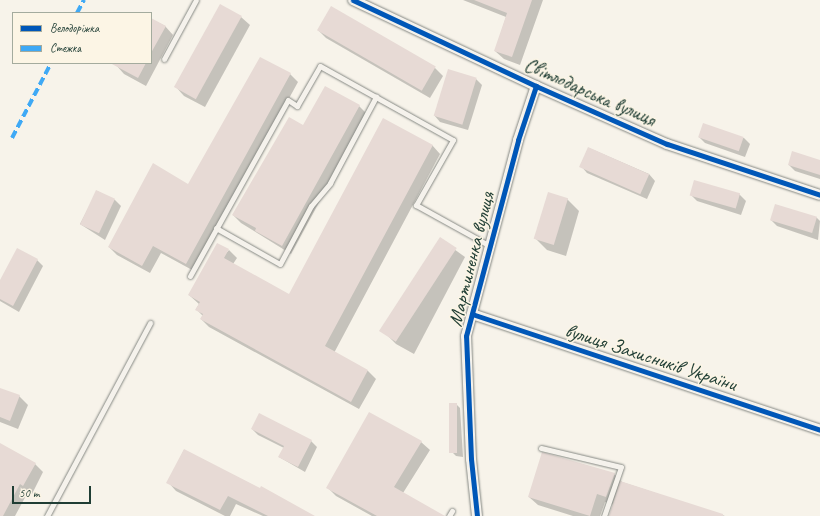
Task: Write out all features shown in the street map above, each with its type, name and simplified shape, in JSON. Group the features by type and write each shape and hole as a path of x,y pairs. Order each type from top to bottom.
{"street":[{"name":"Світлодарська вулиця","path":"353,0 536,86 667,144 820,195"},
{"name":"Мартиненка вулиця","path":"477,516 471,459 466,336 518,140 536,86"},
{"name":"вулиця Захисників України","path":"472,314 820,430"}],"lane":[{"path":"164,59 196,0"},
{"path":"190,276 288,100 297,106 320,66 453,140 416,205 490,246"},
{"path":"216,228 280,264 311,206 330,183 376,97"},
{"path":"47,516 150,323"},
{"path":"540,448 621,466 604,516"}],"building":[{"path":"474,0 532,0 512,57 494,51 507,13"},
{"path":"220,4 242,16 196,99 174,87"},
{"path":"331,6 436,66 422,91 317,30"},
{"path":"152,19 166,26 152,51"},
{"path":"260,57 291,73 186,264 153,246 142,266 108,247 153,163 188,184"},
{"path":"112,64 145,64 138,78"},
{"path":"448,69 477,78 462,125 434,116"},
{"path":"325,86 360,105 282,246 255,231 256,228 232,215 289,117 303,125"},
{"path":"383,118 433,145 325,346 368,370 351,402 200,319 203,314 195,310 200,302 188,295 217,243 229,249 224,258 289,294"},
{"path":"703,123 744,137 739,151 698,137"},
{"path":"588,147 649,174 640,194 579,167"},
{"path":"792,151 820,160 820,175 788,165"},
{"path":"694,180 740,193 736,209 690,195"},
{"path":"96,190 115,199 99,233 80,224"},
{"path":"548,192 568,198 554,245 534,239"},
{"path":"775,204 817,217 812,233 770,220"},
{"path":"440,237 457,248 396,342 379,331"},
{"path":"17,248 38,259 13,306 0,299 0,280"},
{"path":"0,388 20,395 10,421 0,417"},
{"path":"449,403 457,403 457,453 449,453"},
{"path":"369,412 422,441 394,487 445,516 377,516 326,488"},
{"path":"259,413 312,440 298,467 278,457 284,446 251,429"},
{"path":"0,443 36,463 23,486 20,484 3,516 0,516"},
{"path":"184,449 260,488 261,486 315,516 268,516 228,496 220,510 166,483"},
{"path":"542,452 615,473 606,497 597,494 590,516 528,497"},
{"path":"620,481 723,514 723,516 609,516"}],"marked path":[{"path":"78,12 84,0"},
{"path":"12,138 50,64"}],"cycle path":[{"path":"353,0 536,86 667,144 820,195"},
{"path":"477,516 471,459 466,336 518,140 536,86"},
{"path":"472,314 820,430"}]}
